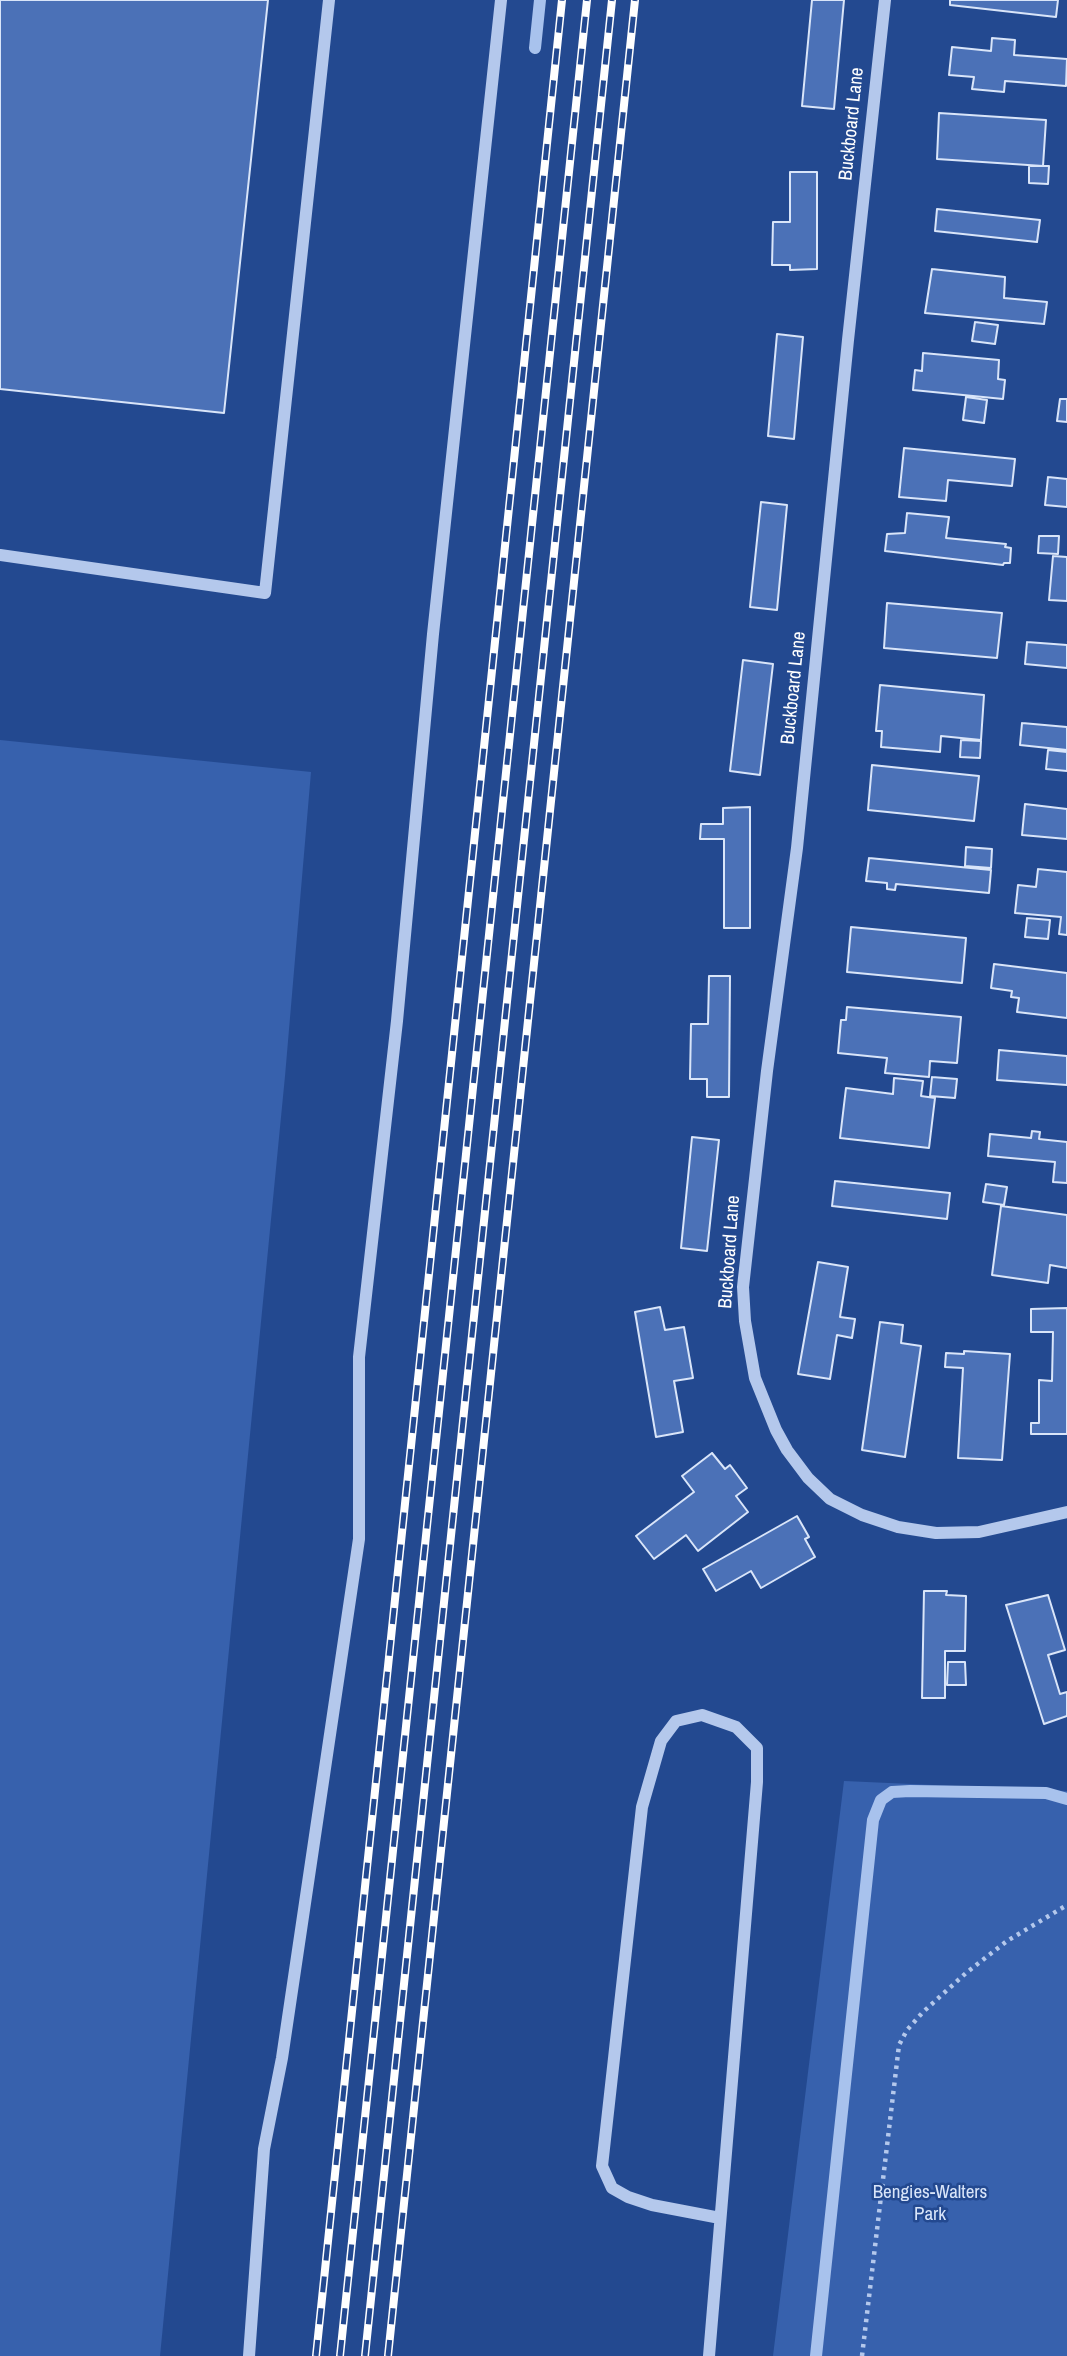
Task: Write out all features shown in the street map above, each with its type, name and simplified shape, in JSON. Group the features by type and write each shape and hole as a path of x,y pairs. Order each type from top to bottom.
{"street":[{"path":"0,555 265,593 329,0"},
{"path":"249,2356 264,2149 282,2058 359,1539 359,1357 396,1035 433,634 501,0"},
{"name":"Buckboard Lane","path":"885,0 846,353 797,848 767,1071 743,1287 745,1321 755,1378 776,1430 808,1478 830,1499 862,1515 898,1527 936,1533 979,1532 1067,1512"},
{"path":"709,2356 757,1782 757,1748 736,1727 702,1715 677,1721 661,1741 642,1807 602,2166 612,2188 628,2197 652,2205 720,2218"}],"path":[{"path":"862,2356 899,2045 907,2030 923,2012 966,1973 1007,1941 1067,1905"}],"green space":[{"path":"0,740 311,772 285,1076 160,2356 0,2356"},
{"name":"Bengies-Walters Park","path":"844,1781 1067,1791 1067,2356 773,2356"}],"building":[{"path":"0,0 268,0 224,413 0,389"},
{"path":"812,0 844,0 834,109 802,106"},
{"path":"950,0 1058,0 1056,17 950,5"},
{"path":"992,38 1015,40 1014,55 1067,59 1066,86 1005,81 1004,92 972,89 974,77 949,75 952,47 991,51"},
{"path":"939,113 1046,120 1043,166 937,159"},
{"path":"1029,166 1049,166 1048,184 1029,183"},
{"path":"790,172 817,172 817,269 790,270 790,265 772,265 773,222 790,222"},
{"path":"937,209 1040,220 1037,242 935,231"},
{"path":"932,269 1005,277 1004,298 1047,302 1044,324 925,313"},
{"path":"975,322 998,325 995,344 972,341"},
{"path":"777,334 803,337 794,439 768,436"},
{"path":"923,353 999,360 998,379 1005,380 1003,399 913,390 915,370 922,371"},
{"path":"966,397 987,400 984,423 963,420"},
{"path":"1060,399 1067,399 1067,422 1057,421"},
{"path":"904,448 1015,459 1012,486 948,480 946,501 899,497"},
{"path":"1048,477 1067,479 1067,507 1045,505"},
{"path":"761,502 787,505 777,610 750,607"},
{"path":"907,513 949,517 946,538 1006,544 1005,547 1011,548 1010,563 1003,565 885,551 887,534 905,533"},
{"path":"1039,536 1059,536 1058,554 1038,553"},
{"path":"1053,556 1067,557 1067,601 1049,600"},
{"path":"887,603 1002,613 997,658 884,648"},
{"path":"1027,642 1067,645 1067,668 1025,664"},
{"path":"743,660 773,664 760,775 730,771"},
{"path":"880,685 984,695 981,740 941,736 940,752 881,747 882,731 876,731"},
{"path":"1022,723 1067,727 1067,750 1020,745"},
{"path":"961,740 981,741 980,758 960,757"},
{"path":"1048,750 1067,752 1067,771 1046,769"},
{"path":"872,765 979,776 974,821 868,810"},
{"path":"1025,804 1067,809 1067,839 1022,835"},
{"path":"750,807 750,928 724,928 724,839 700,839 701,824 723,824 723,808"},
{"path":"966,847 992,849 991,868 965,866"},
{"path":"869,858 991,870 989,893 896,884 895,890 887,889 887,883 866,881"},
{"path":"1038,869 1067,872 1067,935 1059,934 1061,917 1015,913 1018,885 1036,887"},
{"path":"1027,918 1050,920 1048,939 1025,937"},
{"path":"851,927 966,938 962,983 847,972"},
{"path":"994,964 1067,973 1067,1018 1017,1012 1019,998 1011,997 1012,991 991,988"},
{"path":"709,976 730,976 729,1097 707,1097 707,1079 690,1079 691,1024 708,1024"},
{"path":"847,1007 961,1017 957,1063 930,1061 929,1077 885,1073 887,1058 838,1053 841,1020 846,1020"},
{"path":"999,1050 1067,1056 1067,1085 997,1080"},
{"path":"932,1077 957,1079 955,1098 930,1096"},
{"path":"894,1078 923,1081 921,1096 935,1098 929,1148 840,1138 846,1088 893,1094"},
{"path":"1032,1131 1040,1132 1039,1139 1067,1142 1067,1183 1053,1182 1055,1162 988,1156 990,1134 1031,1138"},
{"path":"692,1137 719,1140 707,1251 681,1248"},
{"path":"835,1181 950,1193 947,1219 832,1206"},
{"path":"986,1184 1007,1187 1004,1205 983,1202"},
{"path":"1001,1206 1067,1215 1067,1268 1050,1265 1048,1283 992,1275"},
{"path":"818,1262 848,1267 840,1317 855,1319 852,1338 837,1335 830,1379 798,1374"},
{"path":"660,1307 665,1330 684,1327 693,1378 674,1381 683,1432 656,1437 635,1312"},
{"path":"1067,1308 1067,1434 1031,1434 1031,1423 1039,1423 1039,1380 1052,1381 1053,1332 1031,1332 1031,1309"},
{"path":"880,1322 903,1325 901,1343 921,1346 905,1457 862,1450"},
{"path":"964,1351 1010,1354 1002,1460 958,1458 963,1368 945,1367 946,1353 964,1354"},
{"path":"712,1453 725,1469 730,1465 747,1488 736,1496 748,1512 698,1551 686,1535 654,1559 636,1536 694,1492 682,1476"},
{"path":"797,1516 809,1537 805,1539 815,1557 761,1588 751,1571 716,1591 703,1569"},
{"path":"924,1591 947,1591 946,1595 966,1596 965,1651 945,1651 945,1698 922,1698"},
{"path":"1048,1595 1065,1650 1048,1655 1060,1694 1067,1692 1067,1716 1044,1724 1006,1605"},
{"path":"948,1662 965,1662 966,1685 947,1685"}],"waterway":[{"path":"535,48 540,0"},
{"path":"816,2356 873,1820 881,1800 892,1792 910,1791 1046,1793 1067,1799"}],"railway":[{"path":"316,2356 562,0"},
{"path":"340,2356 587,0"},
{"path":"365,2356 612,0"},
{"path":"388,2356 635,0"}]}
